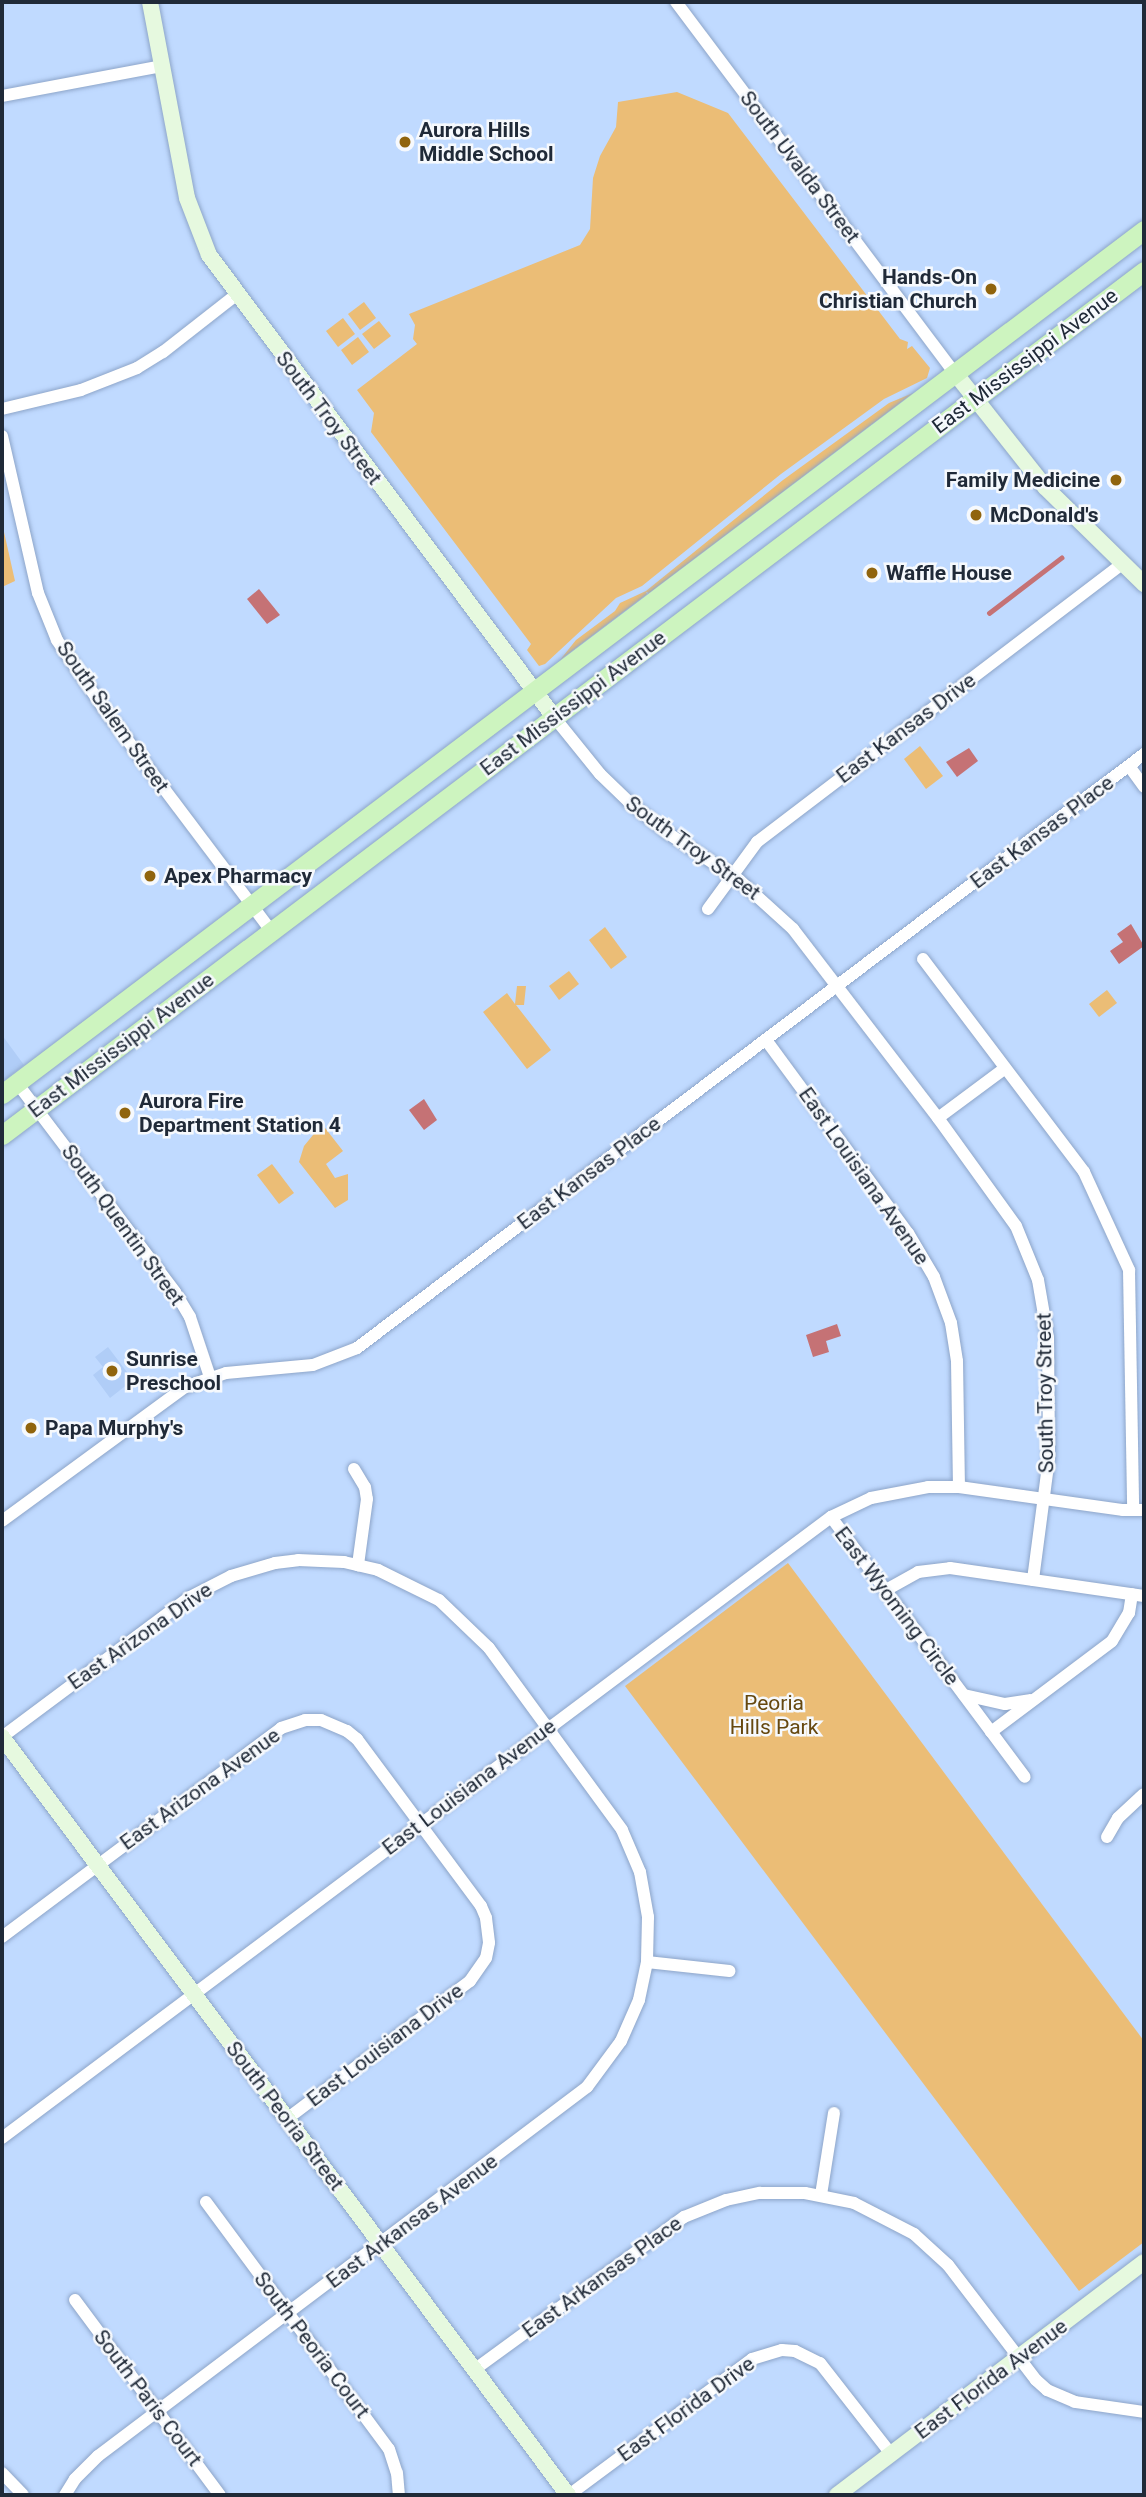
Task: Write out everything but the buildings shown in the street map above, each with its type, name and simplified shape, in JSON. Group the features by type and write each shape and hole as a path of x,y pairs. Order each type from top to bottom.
{"main road":[{"name":"East Mississippi Avenue","path":"9,1089 1144,230"},
{"name":"East Mississippi Avenue","path":"2,1135 1144,271"}],"street":[{"name":"South Troy Street","path":"150,2 191,215 209,256 236,295 534,691 600,774 666,832 731,874 782,918 838,985 1011,1217 1038,1280 1048,1338 1050,1436 1045,1499 1033,1580"},
{"name":"South Uvalda Street","path":"676,2 974,399 1048,491 1144,584"},
{"path":"2,96 162,66"},
{"path":"2,409 81,390 137,368 163,352 236,295"},
{"name":"South Salem Street","path":"2,436 38,593 57,640 104,709 271,931"},
{"name":"East Kansas Drive","path":"708,909 757,842 1123,564"},
{"name":"East Kansas Place","path":"2,1521 161,1402 211,1377 313,1365 357,1348 1144,754"},
{"path":"1129,766 1144,787"},
{"path":"923,959 1004,1069 1023,1088 1089,1179 1129,1270 1139,1510"},
{"name":"East Louisiana Avenue","path":"766,1040 908,1233 934,1277 951,1323 957,1361 958,1487"},
{"path":"938,1118 1004,1069"},
{"name":"South Quentin Street","path":"9,1089 37,1109 175,1292 190,1317 211,1377"},
{"path":"354,1469 365,1487 367,1499 358,1565"},
{"name":"East Louisiana Avenue","path":"2,2138 831,1517 871,1498 897,1491 958,1487 1139,1510"},
{"name":"East Wyoming Circle","path":"831,1517 1025,1777"},
{"name":"East Arizona Drive","path":"2,1737 210,1585 275,1563 321,1560 358,1565 410,1583 457,1615 489,1648 606,1805 632,1851 648,1917 647,1962"},
{"path":"886,1590 901,1579 935,1568 1138,1595 1112,1641 991,1731"},
{"name":"East Wyoming Circle","path":"964,1695 1005,1704 1034,1699"},
{"name":"East Arizona Avenue","path":"2,1937 281,1728 305,1720 333,1723 357,1739 420,1824"},
{"name":"South Peoria Street","path":"2,1737 568,2495"},
{"path":"1107,1837 1118,1818 1144,1794"},
{"name":"East Louisiana Drive","path":"287,2119 470,1981 486,1958 489,1933 481,1906 420,1824"},
{"path":"647,1962 730,1972"},
{"name":"East Arkansas Avenue","path":"65,2495 86,2466 587,2087 621,2041 631,2021 647,1962"},
{"path":"821,2195 834,2113"},
{"name":"East Arkansas Place","path":"474,2370 684,2217 726,2200 760,2193 821,2195 875,2211 932,2249 959,2279 1036,2380 1060,2398 1144,2412"},
{"name":"South Peoria Court","path":"205,2203 389,2449 397,2473 399,2495"},
{"name":"East Florida Avenue","path":"837,2495 1144,2262"},
{"name":"South Paris Court","path":"75,2300 220,2495"},
{"name":"East Florida Drive","path":"568,2495 752,2359 782,2350 802,2354 820,2363 891,2454"},
{"path":"2,2473 23,2495"}],"shaded area":[{"path":"259,589 280,615 267,624 247,599"},
{"path":"969,748 978,761 957,777 946,762"},
{"path":"1131,924 1144,946 1119,964 1110,951 1123,942 1117,934"},
{"path":"2,1035 24,1065 2,1082"},
{"path":"424,1099 437,1120 424,1130 409,1110"},
{"path":"837,1324 841,1336 826,1341 829,1352 813,1357 806,1335"},
{"name":"Sunrise Preschool","path":"108,1347 133,1380 110,1398 93,1375 103,1367 95,1357"}],"green space":[{"path":"677,92 728,113 900,339 908,342 907,349 912,346 930,368 927,378 884,399 781,474 642,586 616,598 545,664 539,666 527,650 531,644 371,432 374,413 357,390 417,344 413,339 415,325 409,314 580,245 590,229 593,178 600,156 616,127 618,102"},
{"path":"364,302 376,318 360,330 348,314"},
{"path":"343,318 355,334 338,347 326,331"},
{"path":"379,321 391,336 374,349 362,334"},
{"path":"358,337 369,352 352,365 341,350"},
{"path":"913,393 649,593 646,592 647,594 560,660 576,640 615,611 620,603 646,591 783,480 889,403"},
{"path":"2,523 15,581 2,587"},
{"path":"920,746 943,776 926,789 904,759"},
{"path":"605,927 627,957 611,969 589,940"},
{"path":"569,971 579,984 559,1000 549,986"},
{"path":"517,986 526,986 524,1005 516,1005 551,1050 527,1069 483,1012 507,993 515,1004"},
{"path":"1107,990 1117,1003 1099,1017 1089,1004"},
{"path":"322,1124 343,1151 326,1164 335,1178 348,1174 348,1200 335,1208 299,1162 304,1146"},
{"path":"272,1164 294,1193 279,1204 257,1175"},
{"name":"Peoria Hills Park","path":"788,1563 1144,2041 1144,2242 1079,2291 625,1686"}],"waterway":[{"path":"989,613 1061,558"}],"place":[{"name":"Aurora Hills Middle School","path":"405,142"},
{"name":"Hands-On Christian Church","path":"991,289"},
{"name":"Family Medicine","path":"1116,480"},
{"name":"McDonald's","path":"976,515"},
{"name":"Waffle House","path":"872,573"},
{"name":"Apex Pharmacy","path":"150,876"},
{"name":"Aurora Fire Department Station 4","path":"125,1113"},
{"name":"Sunrise Preschool","path":"112,1371"},
{"name":"Papa Murphy's","path":"31,1428"}]}
